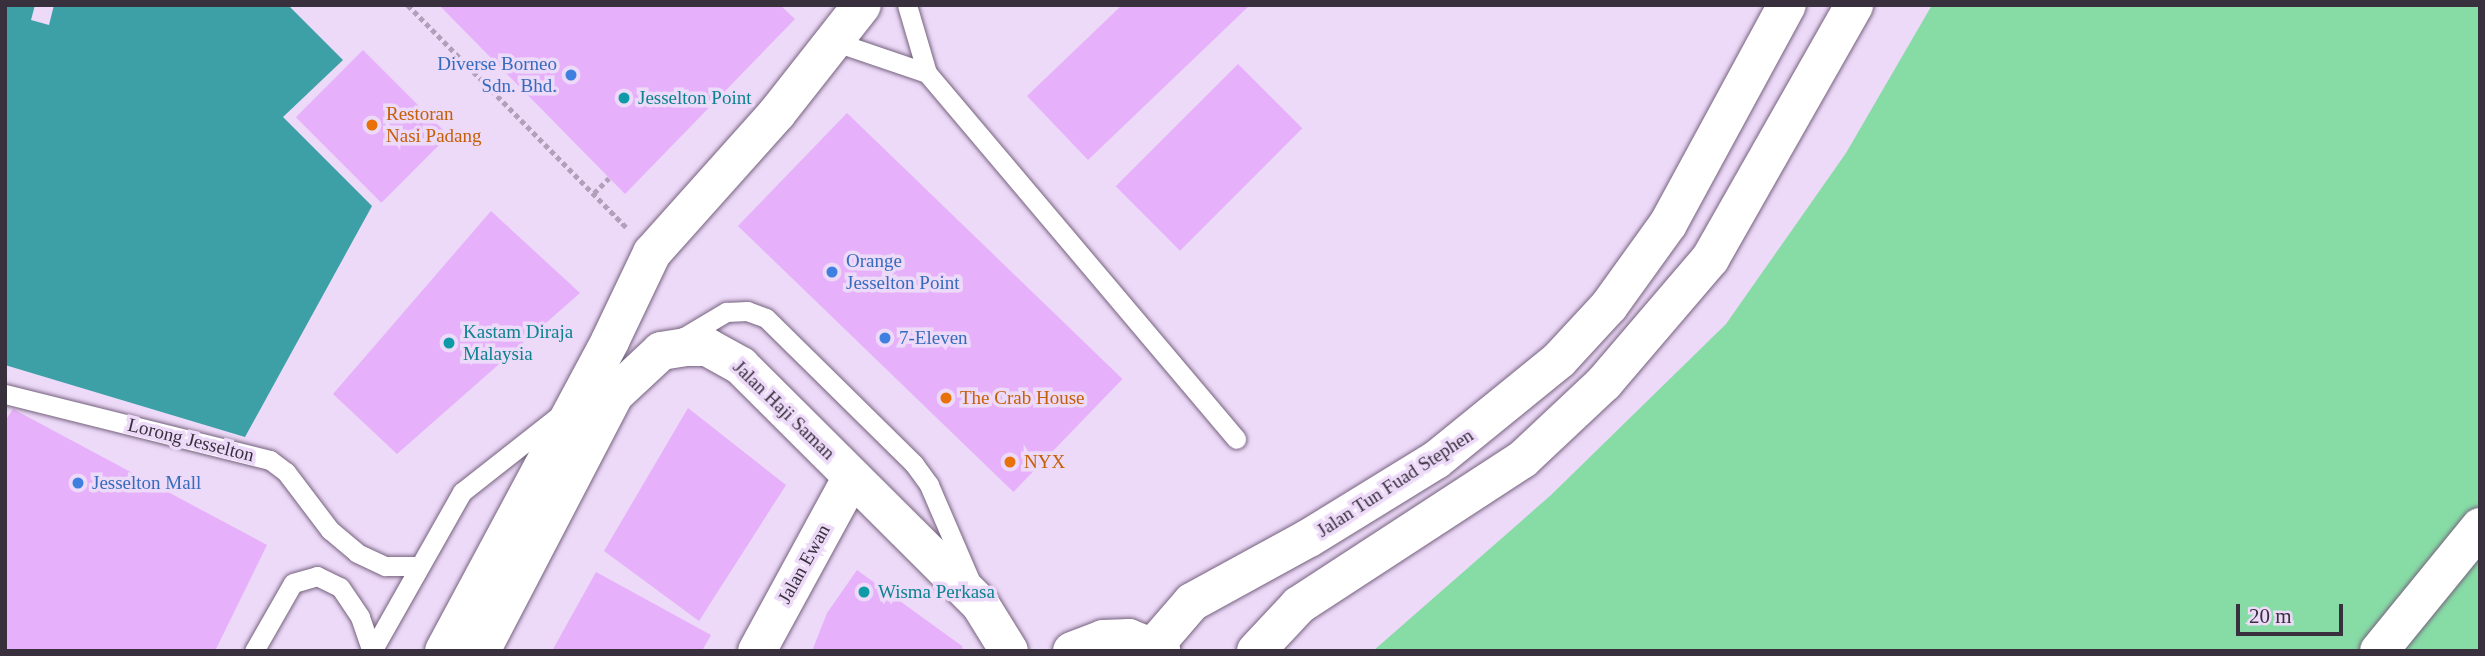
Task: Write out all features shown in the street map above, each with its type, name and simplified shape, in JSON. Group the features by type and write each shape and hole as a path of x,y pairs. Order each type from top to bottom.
{"main road":[{"name":"Jalan Tun Fuad Stephen","path":"1158,648 1192,602 1310,538 1436,460 1559,360 1609,306 1668,224 1787,5"},
{"path":"1256,651 1299,605 1523,458 1604,383 1710,258 1854,5"},
{"path":"444,651 580,399 652,253 778,113 846,17"},
{"name":"Jalan Haji Saman","path":"661,351 707,347 741,366 980,604 1009,651"},
{"path":"481,651 614,395 661,351"},
{"name":"Jalan Ewan","path":"757,651 852,477"},
{"path":"2379,651 2480,527"},
{"path":"1072,651 1103,639 1129,638 1158,648"}],"lane":[{"path":"907,5 927,73"},
{"path":"846,17 927,73 1236,439"},
{"path":"661,351 726,312 747,311 766,318 914,464 929,485 980,604"},
{"name":"Lorong Jesselton","path":"5,394 270,460 286,472 330,530 358,553 385,566 419,566"},
{"path":"372,651 462,492 580,399"},
{"path":"254,651 293,583 317,576 330,580 346,595 372,651"}],"path":[{"path":"408,5 652,253"},
{"path":"594,193 609,178"}],"shaded area":[{"path":"5,5 288,5 343,60 283,117 372,206 245,437 5,365"},
{"path":"1932,5 2480,5 2480,651 1373,651 1551,495 1726,324 1846,153"}],"pier":[{"path":"35,5 54,5 49,25 31,20"}],"building":[{"name":"Jesselton Point","path":"439,5 780,5 795,19 625,194"},
{"path":"1122,5 1250,5 1088,160 1027,96"},
{"name":"Restoran Nasi Padang","path":"363,50 449,136 381,203 296,117"},
{"path":"1238,64 1302,128 1180,251 1116,186"},
{"path":"847,113 1123,379 1013,492 738,226"},
{"name":"Kastam Diraja Malaysia","path":"491,211 580,293 397,454 333,394"},
{"path":"688,408 786,485 699,621 604,551"},
{"name":"Jesselton Mall","path":"13,409 267,545 215,651 5,651 5,421"},
{"name":"Wisma Perkasa","path":"857,570 962,646 963,651 812,651 827,613"},
{"path":"596,572 711,635 702,651 552,651"}],"place":[{"name":"Diverse Borneo Sdn. Bhd.","path":"571,75"},
{"name":"Jesselton Point","path":"624,98"},
{"name":"Restoran Nasi Padang","path":"372,125"},
{"name":"Orange Jesselton Point","path":"832,272"},
{"name":"7-Eleven","path":"885,338"},
{"name":"Kastam Diraja Malaysia","path":"449,343"},
{"name":"The Crab House","path":"946,398"},
{"name":"NYX","path":"1010,462"},
{"name":"Jesselton Mall","path":"78,483"},
{"name":"Wisma Perkasa","path":"864,592"}]}
